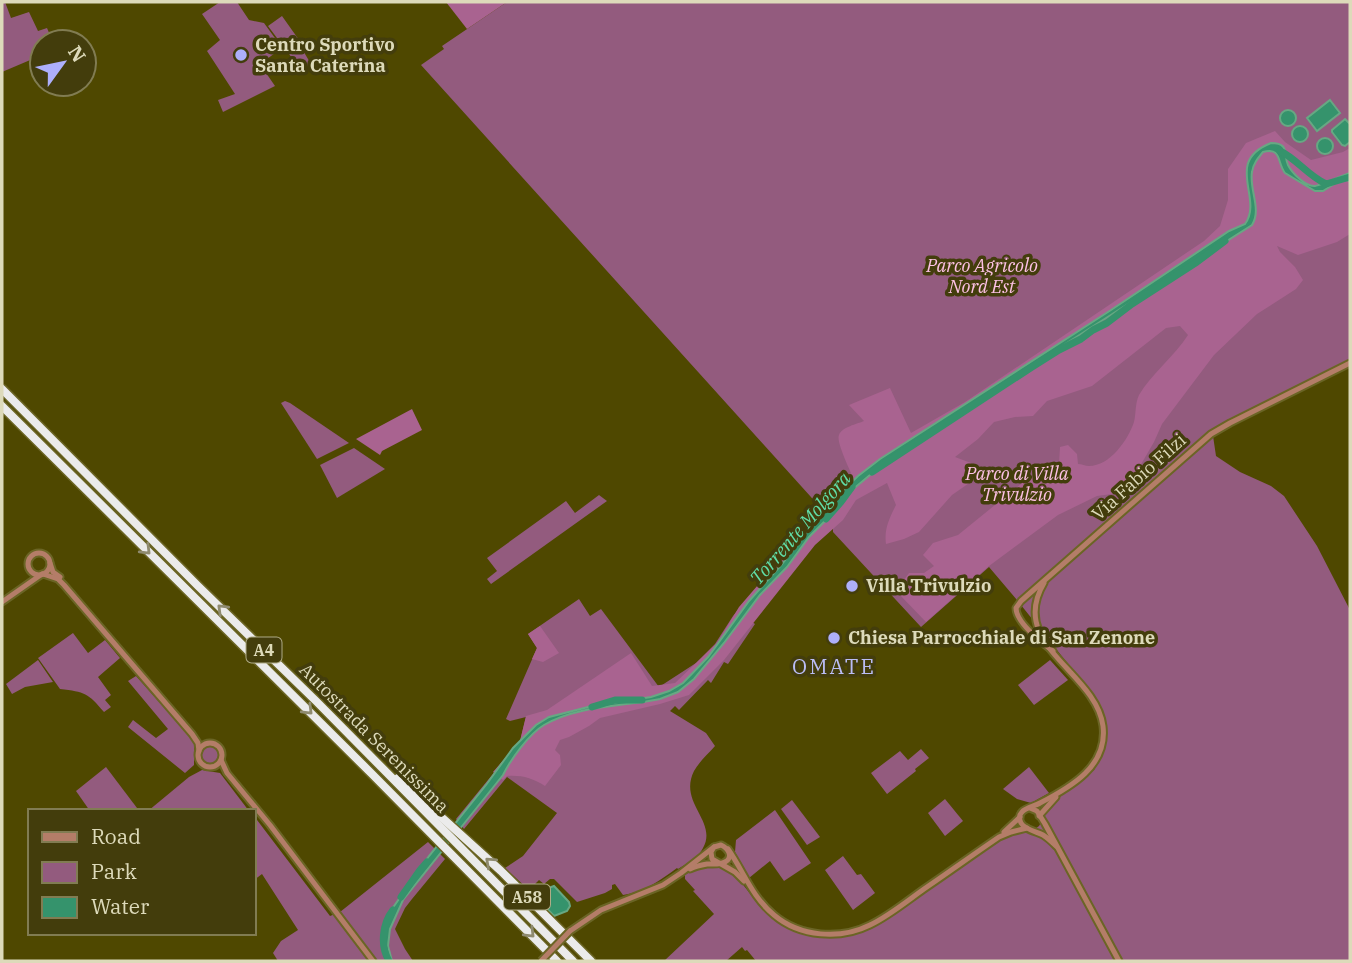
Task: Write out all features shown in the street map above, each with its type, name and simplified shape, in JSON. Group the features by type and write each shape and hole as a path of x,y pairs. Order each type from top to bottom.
{"highway":[{"path":"2,384 83,471"},
{"name":"Autostrada Serenissima","path":"2,389 198,586 446,828"},
{"name":"Autostrada Serenissima","path":"2,406 556,961"},
{"name":"A58","path":"446,828 501,871 591,961"},
{"path":"457,839 573,961"}],"street":[{"name":"Via Fabio Filzi","path":"1018,605 1201,441 1225,425 1350,363"},
{"path":"19,589 26,580 28,561 34,554 44,554 54,573 66,583 115,643"},
{"path":"2,602 42,574 50,564"},
{"path":"29,568 36,574 61,582 192,734 199,745 202,763 221,770 232,779"},
{"name":"Via Fabio Filzi","path":"1035,612 1041,589 1054,573"},
{"path":"540,961 570,931 601,910 653,890 681,873 714,847 721,845 728,849 748,885 763,905 789,925 817,934 846,933 878,921 999,837 1023,811 1077,781 1095,763 1102,745 1103,726 1096,705 1039,631 1033,606 1029,602 1018,605 1016,612 1021,619 1040,641 1053,651"},
{"path":"1021,619 1028,620 1035,612"},
{"path":"192,734 220,748 223,768 270,825 373,961"},
{"path":"199,751 208,743"},
{"path":"213,766 221,760"},
{"path":"999,837 1035,827 1039,816 1061,792"},
{"path":"1030,808 1037,811 1119,961"},
{"path":"1020,817 1021,824 1056,846"},
{"path":"1038,833 1049,833"},
{"path":"714,847 711,850 713,860 735,872 748,885"},
{"path":"681,873 699,865 725,862 730,854 728,849"}],"green space":[{"path":"2,2 5,2 11,18 29,12 37,28 28,28 28,61 2,72"},
{"name":"Centro Sportivo Santa Caterina","path":"220,2 237,2 249,20 264,23 280,45 279,50 267,59 268,64 264,70 275,86 223,112 218,100 235,94 207,51 220,40 202,14"},
{"name":"Parco Agricolo Nord Est","path":"507,2 1350,2 1350,360 1212,429 1216,456 1284,496 1317,546 1350,610 1350,961 756,961 742,947 726,961 664,961 714,914 685,879 685,875 691,871 710,867 722,868 734,874 766,912 801,933 827,936 868,930 1006,836 1039,826 1050,806 1094,770 1103,752 1105,724 1096,699 989,567 921,627 833,532 833,527 828,522 747,618 755,624 728,664 724,662 711,683 708,680 679,710 675,706 670,711 706,733 715,746 696,768 690,782 694,802 706,829 703,848 695,857 638,891 623,895 615,884 605,893 577,902 554,879 544,884 539,880 529,890 505,868 523,856 557,813 507,777 464,829 456,819 520,741 526,717 510,721 506,719 537,648 528,634 579,599 590,616 601,609 659,687 696,663 715,644 733,616 802,534 820,507 421,65 444,49 442,46"},
{"path":"282,16 304,47 302,49 311,64 301,70 268,26"},
{"path":"285,401 349,443 317,459 281,403"},
{"path":"354,448 385,469 337,498 320,465"},
{"path":"599,495 607,501 491,584 487,579 497,571 487,558 566,501 575,513"},
{"path":"73,633 88,653 105,640 120,658 98,677 111,695 105,700 111,707 104,712 85,694 60,689 38,658"},
{"path":"38,660 53,682 25,687 12,694 6,684"},
{"path":"1050,660 1068,680 1034,705 1018,685"},
{"path":"136,676 194,741 194,765 185,773 128,727 133,720 156,738 168,729 128,681"},
{"path":"210,746 216,749 219,755 216,761 210,764 204,761 201,755 204,749"},
{"path":"921,749 929,758 887,794 871,773 900,751 908,760"},
{"path":"106,767 137,808 89,809 76,791"},
{"path":"1029,767 1049,793 1031,803 1017,799 1003,789"},
{"path":"202,770 220,773 247,809 150,809 189,777"},
{"path":"945,799 963,821 945,836 928,813"},
{"path":"792,800 820,837 807,845 781,809"},
{"path":"775,810 811,863 784,881 770,861 749,878 735,852 736,840"},
{"path":"256,819 330,916 340,912 428,842 445,859 405,908 395,929 413,961 278,961 273,953 281,941 298,930 262,874 256,878"},
{"path":"843,856 875,893 853,910 825,870"}],"shaded area":[{"path":"446,2 507,2 467,29"},
{"path":"1275,131 1285,142 1311,160 1350,148 1350,234 1337,242 1298,255 1277,246 1303,280 1296,289 1257,314 1214,355 1162,424 1129,485 1112,494 1097,496 1058,515 989,566 926,622 899,594 901,584 909,573 924,573 934,566 923,555 933,543 958,535 1027,479 1059,465 1060,447 1068,445 1077,454 1078,464 1086,466 1097,465 1111,457 1123,444 1131,429 1139,395 1188,335 1180,326 1166,328 1092,386 1047,401 1033,416 994,422 955,457 971,463 975,479 952,495 919,532 886,544 888,524 896,505 887,483 856,500 843,520 815,545 724,660 689,695 600,718 560,740 555,750 560,755 561,765 545,786 522,777 507,776 503,780 493,772 520,741 526,716 547,710 631,653 652,686 675,683 717,643 739,607 851,473 839,435 846,428 864,421 849,405 890,388 911,433 965,402 1204,241 1220,226 1228,200 1228,169 1246,143"},
{"path":"412,409 422,430 382,451 380,455 356,439"},
{"path":"540,626 559,653 543,662 532,659 537,648 528,634"}],"water":[{"path":"1330,100 1340,113 1317,131 1307,118"},
{"path":"1285,110 1291,110 1296,118 1294,124 1285,126 1280,121 1280,115"},
{"path":"1345,119 1350,124 1350,142 1345,146 1332,130"},
{"path":"1300,126 1306,128 1306,140 1300,142 1294,140 1292,134 1294,128"},
{"path":"1322,138 1328,138 1333,146 1331,152 1322,154 1317,149 1317,143"},
{"name":"Torrente Molgora","path":"1271,143 1283,147 1290,168 1307,184 1317,186 1350,173 1350,181 1342,179 1323,191 1315,191 1285,173 1276,154 1263,152 1252,172 1256,212 1252,225 883,464 845,496 787,567 760,595 694,679 678,692 660,699 571,714 557,718 538,729 521,747 503,775 403,900 390,929 388,946 392,961 388,961 383,937 392,909 429,856 513,748 536,725 549,717 592,706 651,697 683,683 708,657 749,601 782,564 825,508 858,476 1229,231 1245,224 1250,214 1247,181 1249,160 1257,151"},
{"path":"554,886 570,906 567,911 554,916 536,897 543,890"}],"waterway":[{"name":"Torrente Molgora","path":"1280,151 1326,184 1350,177"},
{"name":"Torrente Molgora","path":"872,472 1032,367 1107,323 1225,241"},
{"name":"Torrente Molgora","path":"826,519 852,487"},
{"name":"Torrente Molgora","path":"592,707 615,700 642,700"},
{"name":"Torrente Molgora","path":"401,897 427,862"},
{"name":"Torrente Molgora","path":"389,961 384,949 384,935 386,922 393,910"}],"place":[{"name":"Centro Sportivo Santa Caterina","path":"241,55"},
{"name":"Villa Trivulzio","path":"852,586"},
{"name":"Chiesa Parrocchiale di San Zenone","path":"834,638"}],"district":[{"name":"OMATE","path":"834,667"}],"park label":[{"name":"Parco di Villa Trivulzio","path":"1017,484"}]}
